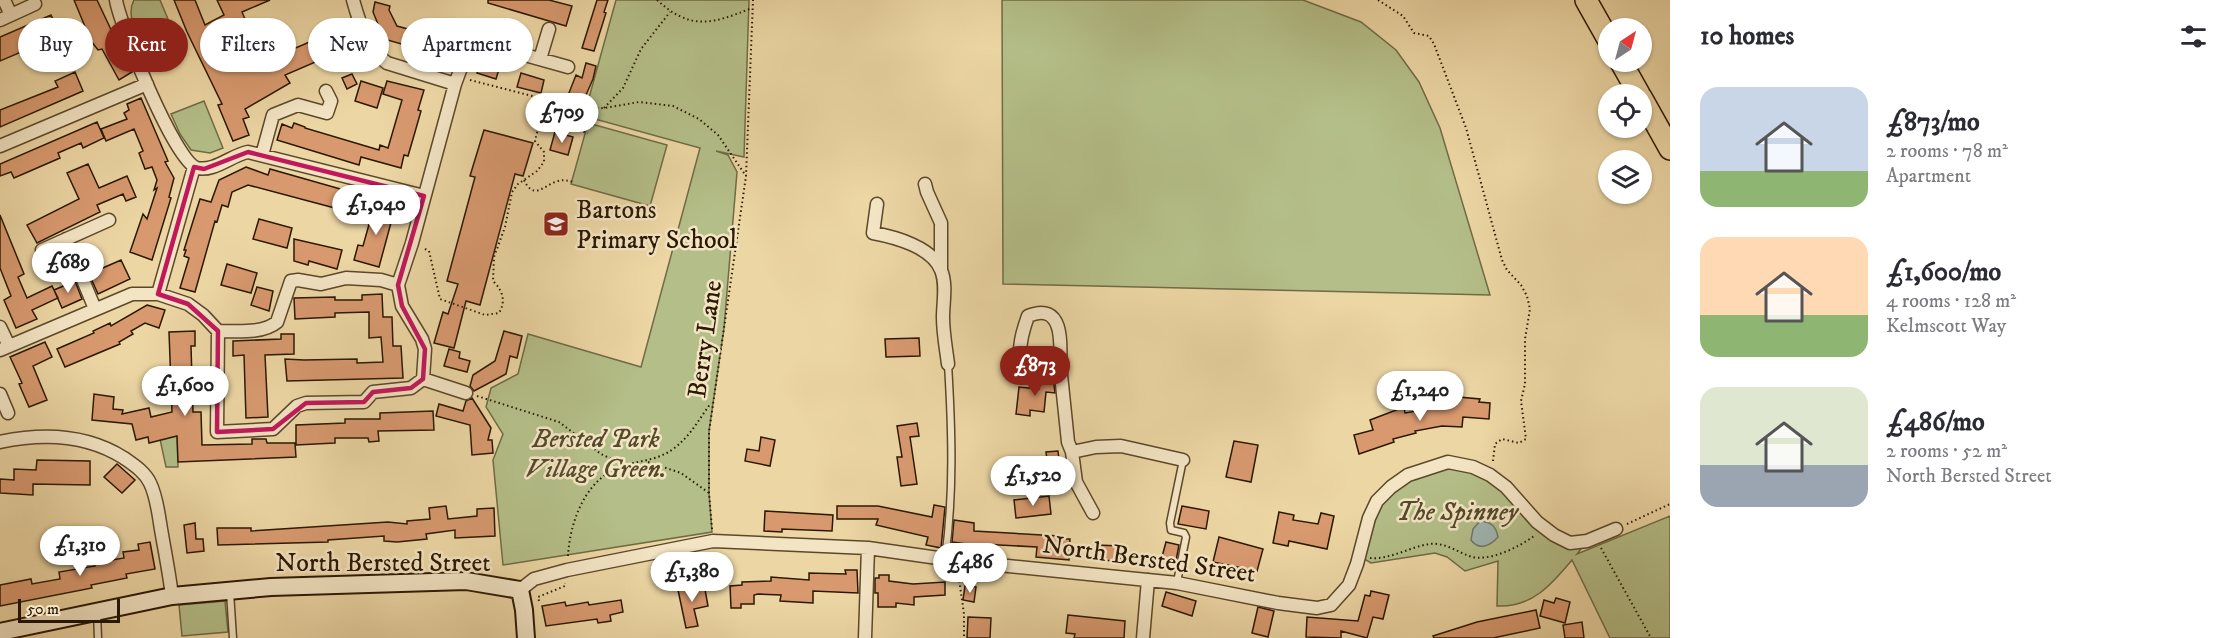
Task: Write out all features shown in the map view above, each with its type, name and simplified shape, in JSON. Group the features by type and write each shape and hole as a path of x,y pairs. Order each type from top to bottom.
{"highway":[{"path":"1586,0 1598,21"},
{"path":"1652,117 1670,149"}],"street":[{"path":"4,0 6,17 35,4"},
{"path":"116,0 118,14 147,84 178,150 194,167 204,169 238,154 249,152 424,196"},
{"path":"353,0 364,32 378,57 387,63 455,84"},
{"path":"540,59 549,29"},
{"path":"0,327 4,348 132,294 158,294 188,304 203,315 218,332 217,432 273,429 297,406 306,403 364,402 373,392 411,388 423,379 425,349 422,339 402,306 398,285 412,243 455,84 468,49 474,44 482,43 568,67"},
{"path":"0,146 147,84"},
{"path":"262,155 273,115 298,105 327,113 331,101 326,91"},
{"path":"158,294 194,167"},
{"path":"926,184 927,192 941,223 944,338 948,364"},
{"path":"877,204 873,233 897,237 909,243 923,251 941,268"},
{"path":"42,250 109,220"},
{"path":"66,239 95,309"},
{"path":"218,332 259,329 273,325 277,322 291,281 321,284 346,278 381,280 398,285"},
{"path":"1060,365 1029,365 1022,362 1020,355 1024,326 1028,316 1036,313 1047,314 1053,318 1059,328 1060,365 1072,464 1076,482 1093,513"},
{"path":"423,379 466,393"},
{"path":"0,394 8,412"},
{"path":"0,442 23,437 60,436 93,443 114,452 142,472 150,483 156,502 172,596"},
{"path":"1072,452 1096,447 1121,446 1184,460"},
{"name":"North Bersted Street","path":"0,632 172,596 271,587 466,581 520,590 534,579 567,570 713,541 868,548 959,561 1177,583 1278,603 1317,608 1331,605 1349,585 1369,518 1377,501 1390,487 1408,475 1448,462 1473,467 1490,475 1506,487 1537,522 1554,535 1570,543 1587,541 1616,529"},
{"path":"865,638 868,548"},
{"path":"1143,638 1148,580"},
{"path":"520,590 526,638"}],"lane":[{"path":"945,559 953,449 948,364"},
{"path":"1177,583 1186,537 1184,533 1171,530 1170,523 1184,460"},
{"path":"230,591 233,638"},
{"path":"96,612 98,638"}],"path":[{"path":"657,0 670,12 690,21 705,23 752,8"},
{"name":"Berry Lane","path":"713,541 709,493 709,432 746,176 753,0"},
{"path":"1378,0 1403,16 1414,33 1429,36 1434,44 1466,128 1502,260 1527,296 1530,309 1525,339 1525,384 1521,401 1526,439 1519,443 1503,439 1495,444 1490,475"},
{"path":"604,108 623,88 641,49 670,12"},
{"path":"472,79 583,109 654,102 681,109 699,119 718,135 746,176"},
{"path":"577,129 583,109"},
{"path":"412,243 429,251 440,298 485,315 499,313 503,306 503,298 501,291 493,282 494,257 505,228 512,192 544,162 544,152 535,141 540,120 588,133"},
{"path":"524,180 533,190 541,190 560,180 574,182"},
{"path":"466,393 560,422 601,454 624,465"},
{"path":"539,607 538,597 565,586 572,528 579,509 590,491 601,478 624,465 648,462 673,450 697,426 713,401"},
{"path":"648,462 681,473 709,493"},
{"path":"1616,529 1670,504"},
{"path":"1359,556 1374,559 1432,543 1454,548 1480,559 1517,548 1538,534 1554,535"},
{"path":"1595,538 1651,638"},
{"path":"959,561 964,638"}],"highlighted area":[{"path":"248,152 424,196 398,285 402,306 425,349 423,379 411,388 373,392 364,402 306,403 273,429 217,432 218,331 188,304 158,294 194,167 204,169"}],"green space":[{"path":"134,0 160,0 168,18 131,18"},
{"name":"Bersted Park Village Green.","path":"616,0 749,0 744,157 716,151 728,155 737,172 724,328 709,431 709,493 712,532 503,565 493,460 503,434 486,407 491,388 518,374 528,334 641,367 700,148 584,116"},
{"path":"1002,0 1303,0 1361,22 1396,50 1419,82 1440,128 1490,295 1003,284"},
{"path":"204,101 223,148 210,153 191,150 180,134 171,114"},
{"path":"588,123 667,145 650,206 571,184"},
{"path":"158,430 177,433 178,467 166,467"},
{"name":"The Spinney","path":"1428,467 1473,467 1554,535 1587,541 1577,554 1670,516 1670,638 1610,638 1572,560 1549,586 1531,599 1509,606 1497,606 1498,561 1465,571 1447,557 1435,553 1371,563 1359,556 1377,501"},
{"path":"225,601 228,632 182,636 179,605"}],"water":[{"path":"1480,521 1492,525 1498,537 1492,543 1484,546 1477,545 1471,540 1473,529"}],"building":[{"path":"74,0 97,0 105,18 105,54 102,49 98,50 93,44 93,18 81,18"},
{"path":"174,0 195,0 202,18 200,18 200,59 188,34 188,18 181,18"},
{"path":"217,0 270,0 242,12 245,18 218,18 224,15"},
{"path":"488,0 549,0 572,6 566,26 488,3"},
{"path":"597,0 608,0 594,51 582,48"},
{"path":"375,2 390,6 389,10 397,26 401,27 401,44 389,40 389,18 375,18 373,12"},
{"path":"18,29 18,53 0,61 0,37"},
{"path":"308,43 308,65 296,70 296,48"},
{"path":"586,63 596,66 582,104 567,98 576,75 582,78"},
{"path":"75,72 83,91 0,127 0,110 58,87 55,81"},
{"path":"115,72 132,72 119,80"},
{"path":"206,72 292,72 285,75 290,83 245,109 249,117 243,119 249,135 233,141 218,105 222,104"},
{"path":"477,72 498,72 496,79"},
{"path":"521,73 544,80 541,93 517,87"},
{"path":"352,74 357,84 347,89 342,78"},
{"path":"361,81 383,88 377,108 355,101"},
{"path":"387,81 424,90 418,110 421,111 408,156 404,155 401,168 361,157 359,165 277,140 282,124 292,128 294,123 379,150 380,145 388,148 402,100 383,94"},
{"path":"141,98 168,161 165,162 174,178 169,197 171,198 152,260 130,252 143,214 147,219 157,188 154,190 157,180 152,167 145,169 139,153 143,151 134,129 106,141 101,129 127,119 124,113 129,110 127,104"},
{"path":"97,122 104,138 83,148 81,143 58,153 60,158 14,178 11,172 0,176 0,164"},
{"path":"484,130 533,143 523,176 515,174 480,305 466,301 454,348 434,343 443,312 448,314 458,284 447,281 475,177 470,176"},
{"path":"555,132 573,137 568,155 550,150"},
{"path":"88,164 99,188 127,176 136,197 126,201 123,194 97,205 100,212 37,243 27,225 79,199 67,173"},
{"path":"246,167 268,175 270,169 351,192 346,211 248,185 232,192 228,207 222,205 217,222 215,221 195,292 180,288 189,258 184,256 186,250 184,250 200,199 211,202 219,180"},
{"path":"375,203 395,208 379,267 354,260 358,245 363,246"},
{"path":"0,215 24,274 18,277 27,298 52,286 58,298 32,310 37,319 16,328 4,300 11,296 0,268"},
{"path":"259,219 292,228 287,248 253,239"},
{"path":"294,239 342,250 337,269 309,261 308,265 294,261"},
{"path":"121,260 130,279 98,294 89,274"},
{"path":"227,264 257,273 251,293 221,285"},
{"path":"75,281 82,299 62,308 54,290"},
{"path":"257,287 273,291 269,311 251,305"},
{"path":"382,294 383,317 392,317 393,346 401,346 403,378 287,381 285,359 357,359 357,363 383,362 381,337 369,338 369,312 335,313 335,317 295,319 294,298 335,297 335,300 362,300 362,295"},
{"path":"147,305 165,310 159,328 145,323 131,331 133,334 119,342 120,344 65,367 57,349 94,333 93,331 110,323 111,326"},
{"path":"195,331 195,346 191,346 193,412 201,412 202,445 252,444 252,439 266,439 267,443 295,443 296,457 178,462 177,436 149,443 148,437 136,440 132,424 92,420 94,394 114,397 113,409 123,410 122,414 149,408 151,417 172,412 169,332"},
{"path":"504,331 522,336 517,358 510,356 506,374 474,391 470,386 473,375 495,361"},
{"path":"281,334 294,334 294,354 265,355 268,417 246,418 244,355 233,356 233,341 281,339"},
{"path":"919,338 920,356 886,357 885,339"},
{"path":"45,342 52,357 33,366 47,400 29,407 19,384 22,383 10,357"},
{"path":"449,349 460,352 459,358 470,361 467,372 444,366"},
{"path":"1040,375 1053,377 1055,393 1046,392 1044,412 1030,410 1030,416 1016,414 1019,387 1039,389"},
{"path":"1447,396 1480,399 1479,402 1490,403 1489,419 1463,417 1462,427 1442,426 1415,431 1416,433 1393,439 1394,442 1359,454 1354,435 1373,430 1370,420 1404,407 1405,413 1446,406"},
{"path":"472,398 491,428 488,440 492,440 493,453 472,455 470,425 436,416 439,404 463,411 466,401"},
{"path":"433,411 434,430 378,431 379,441 369,442 368,438 335,438 335,443 296,445 296,425 345,423 345,419 380,419 380,413"},
{"path":"917,423 919,436 910,437 917,484 901,486 897,457 902,457 897,426"},
{"path":"761,437 775,440 770,466 745,461 747,449 759,451"},
{"path":"1234,441 1258,445 1251,482 1226,477"},
{"path":"1058,451 1062,484 1050,485 1046,452"},
{"path":"37,460 90,461 90,485 33,484 33,495 0,493 0,479 14,480 14,469 36,470"},
{"path":"117,464 135,480 122,493 104,477"},
{"path":"1049,496 1051,514 1016,518 1014,500"},
{"path":"934,505 945,507 941,548 926,545 928,537 876,525 878,519 837,519 837,506 878,506 932,517"},
{"path":"446,506 448,519 477,516 477,509 494,508 495,536 455,538 455,530 426,534 427,539 397,542 384,541 384,536 328,540 328,542 218,545 217,528 251,528 251,531 388,522 407,524 407,521 430,519 429,508"},
{"path":"1182,506 1209,511 1206,529 1178,524"},
{"path":"765,511 833,515 832,531 782,529 782,532 764,531"},
{"path":"1279,512 1294,515 1293,520 1318,524 1321,513 1334,516 1327,549 1289,541 1288,546 1273,543"},
{"path":"954,520 974,523 974,531 1059,536 1059,539 1070,539 1069,560 1036,557 1037,547 981,544 981,546 952,542"},
{"path":"195,523 196,539 203,539 204,551 187,553 184,525"},
{"path":"1219,537 1263,549 1257,571 1213,562"},
{"path":"150,542 155,569 126,574 127,578 91,585 92,588 0,606 0,585 31,579 32,584 60,579 59,572 124,558 123,552 139,550 138,544"},
{"path":"1166,542 1179,545 1174,571 1159,568"},
{"path":"1096,545 1121,546 1120,561 1095,560"},
{"path":"845,570 857,570 858,593 813,591 813,603 780,601 781,595 758,594 754,595 754,604 741,604 741,608 731,608 730,586 742,585 742,582 771,581 771,577 809,580 809,573 846,574"},
{"path":"879,575 889,575 889,581 913,584 945,582 945,595 914,597 914,605 896,603 896,607 878,607 875,578 879,578"},
{"path":"704,584 708,606 694,609 698,626 686,628 678,590"},
{"path":"965,586 976,587 974,602 963,600"},
{"path":"1371,591 1389,595 1383,619 1373,617 1367,638 1341,631 1341,638 1306,637 1307,617 1358,621 1365,595 1370,596"},
{"path":"1166,592 1196,601 1192,616 1162,606"},
{"path":"1556,598 1570,602 1565,623 1540,616 1544,600 1554,603"},
{"path":"621,600 623,612 610,615 611,621 598,623 597,619 546,626 542,606 565,602 566,606 588,602 589,605"},
{"path":"1258,607 1274,611 1268,637 1252,633"},
{"path":"1536,610 1540,628 1493,638 1434,638 1433,636 1477,622"},
{"path":"1068,615 1125,621 1124,638 1074,638 1075,634 1066,633"},
{"path":"968,617 991,618 990,638 967,638"},
{"path":"1582,622 1584,638 1565,638 1563,625"}],"place":[{"name":"Bartons Primary School","path":"556,224"}]}
